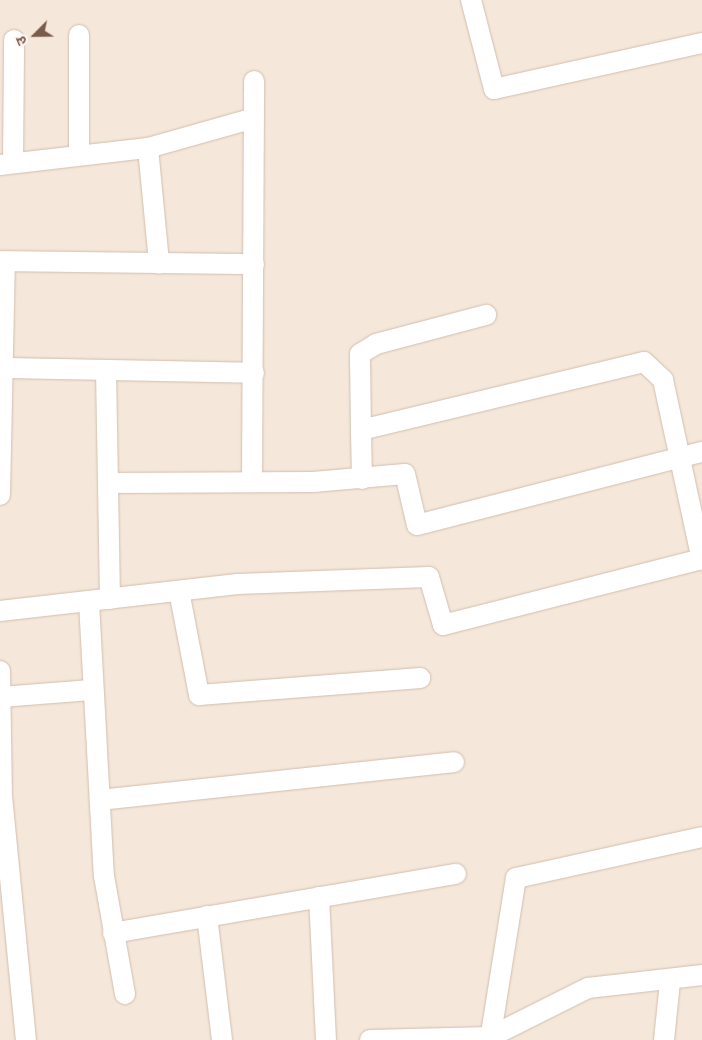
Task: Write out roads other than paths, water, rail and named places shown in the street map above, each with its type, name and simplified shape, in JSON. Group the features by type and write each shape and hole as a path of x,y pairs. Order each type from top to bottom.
{"street":[{"path":"471,0 494,89 702,42"},
{"path":"78,155 79,35"},
{"path":"14,40 7,164 148,148 254,118"},
{"path":"252,480 254,81"},
{"path":"148,148 158,263"},
{"path":"0,495 3,261 254,264"},
{"path":"362,479 360,354 376,344 486,315"},
{"path":"0,611 110,600 237,584 429,576 443,625 702,560 677,460 663,380 644,362 361,430"},
{"path":"3,368 254,373"},
{"path":"106,370 110,600"},
{"path":"108,483 362,479 405,474 417,525 677,460 702,452"},
{"path":"179,592 198,695 420,678"},
{"path":"89,602 92,690 100,800 113,933 125,994"},
{"path":"0,671 2,796 26,1040"},
{"path":"1,697 92,690"},
{"path":"100,800 454,762"},
{"path":"490,1039 516,878 702,838"},
{"path":"113,933 456,874"},
{"path":"319,897 326,1040"},
{"path":"207,916 222,1040"},
{"path":"370,1040 490,1039 588,988 670,982 702,975"},
{"path":"664,1040 670,982"}]}
